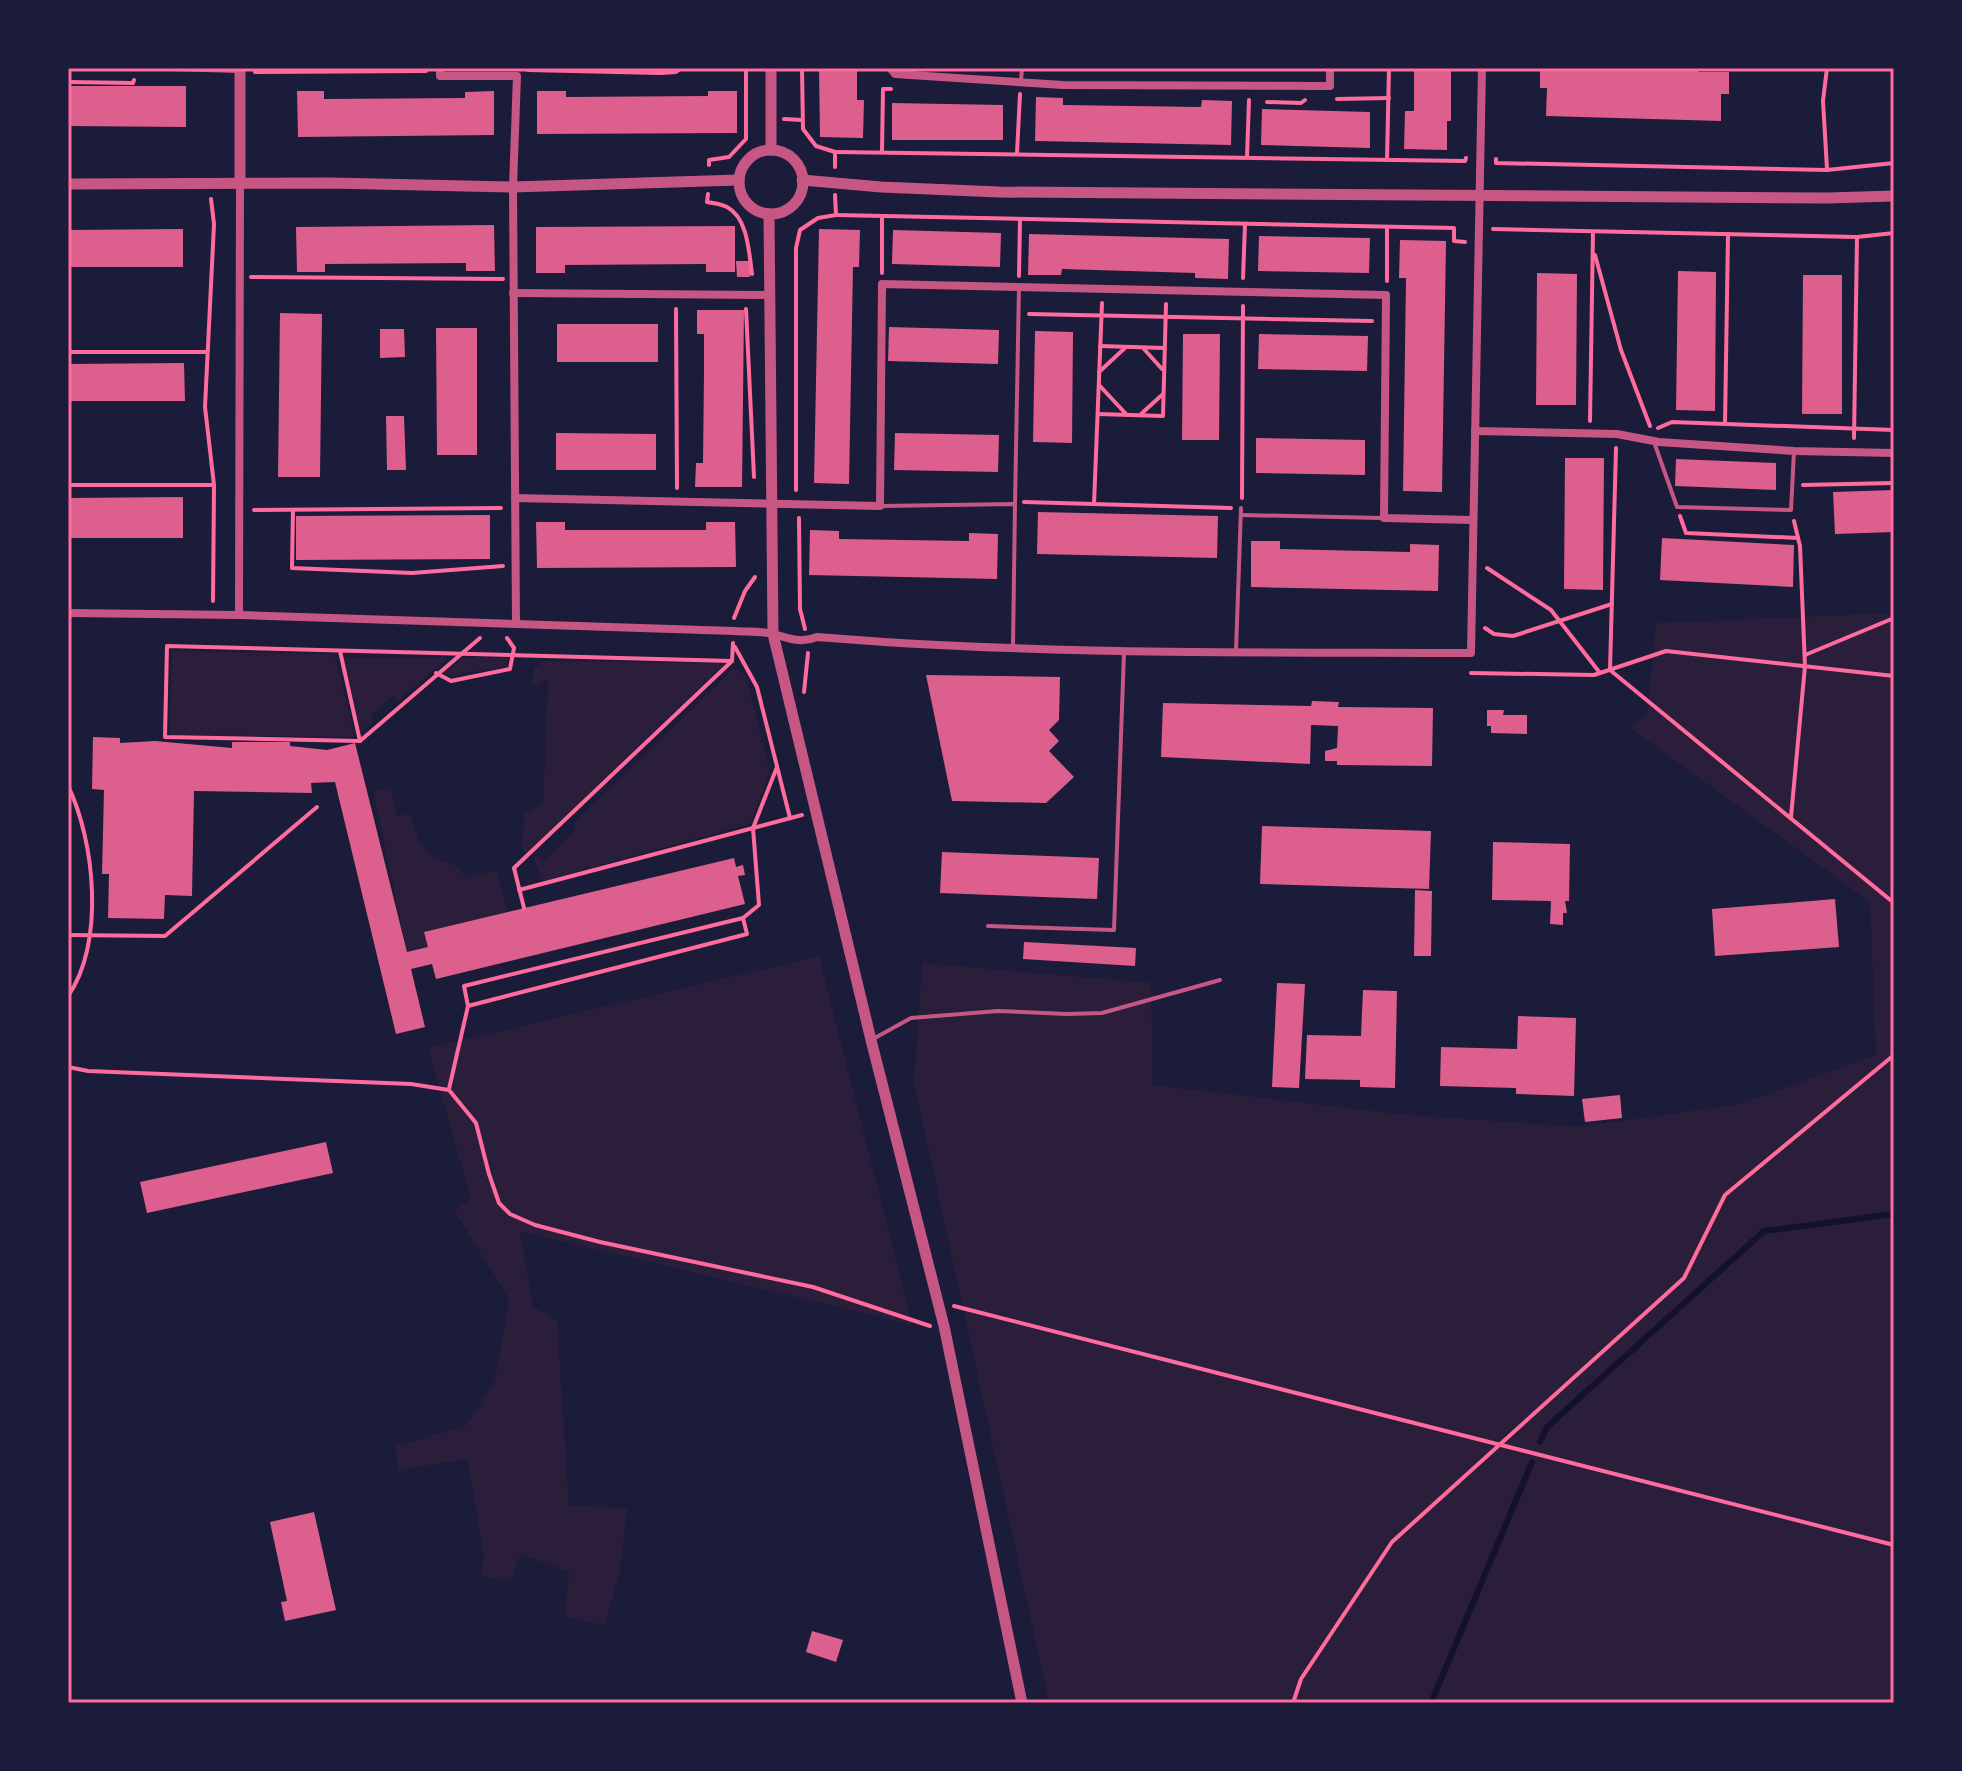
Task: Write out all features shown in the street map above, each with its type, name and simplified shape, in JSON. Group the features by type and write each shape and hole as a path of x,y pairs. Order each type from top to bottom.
{"street":[{"path":"771,68 771,150"},
{"path":"890,68 895,74 1021,87 1330,86 1330,68"},
{"path":"68,613 239,615 734,631 808,641 817,637 889,643 1124,650 1471,653 1482,68"},
{"path":"239,615 240,70"},
{"path":"440,70 440,76 517,76 513,187 516,624"},
{"path":"771,150 780,151 796,162 802,180 801,191 789,208 769,214 751,207 740,190 739,180 746,162 753,155 771,150"},
{"path":"68,184 513,187 739,180"},
{"path":"802,180 999,192 1894,196"},
{"path":"769,214 773,634 944,1326 1022,1703"},
{"path":"515,503 880,506 882,284 1019,286 1386,295 1384,518 1473,520"},
{"path":"513,293 770,295"},
{"path":"1475,431 1617,434 1794,451 1894,453"}],"lane":[{"path":"1021,87 1022,68"},
{"path":"137,69 240,70"},
{"path":"1013,646 1019,286"},
{"path":"1652,436 1677,507 1791,510 1794,451"},
{"path":"880,506 1016,503"},
{"path":"1236,651 1241,508"},
{"path":"1241,515 1384,518"},
{"path":"988,926 1114,930 1124,650"},
{"path":"871,1040 911,1018 998,1011 1102,1013 1220,980"}],"path":[{"path":"517,76 536,69 676,72 681,68"},
{"path":"746,68 746,139 729,157 709,160 707,202 727,206 739,219 753,279 746,295 755,504"},
{"path":"802,68 803,129"},
{"path":"1387,160 1389,68"},
{"path":"1827,68 1823,101 1827,170"},
{"path":"68,82 133,83 137,69"},
{"path":"240,70 440,70"},
{"path":"1017,153 1021,87"},
{"path":"882,151 883,89"},
{"path":"1247,157 1249,98"},
{"path":"835,152 1465,161 1466,143 1497,144 1496,163 1827,170 1894,163"},
{"path":"209,184 214,224 205,407 214,485 213,615"},
{"path":"836,215 1454,228 1454,241 1478,242 1490,242 1491,229 1857,237 1894,233"},
{"path":"882,216 882,284"},
{"path":"1019,286 1020,219"},
{"path":"1016,503 1241,508 1245,224"},
{"path":"1386,295 1387,227"},
{"path":"800,230 796,248 796,506 800,609 808,641"},
{"path":"1590,433 1593,232"},
{"path":"1725,446 1728,234"},
{"path":"1854,453 1857,237"},
{"path":"1593,249 1621,350 1652,436"},
{"path":"239,277 513,279"},
{"path":"1094,504 1102,288"},
{"path":"1098,414 1163,416 1166,290"},
{"path":"676,294 677,502"},
{"path":"1018,314 1386,321"},
{"path":"1100,346 1164,348"},
{"path":"1099,372 1126,347"},
{"path":"1142,348 1164,370"},
{"path":"68,352 207,352"},
{"path":"1099,385 1127,415"},
{"path":"1140,416 1163,394"},
{"path":"1635,437 1652,436 1672,422 1894,430"},
{"path":"1610,670 1617,434"},
{"path":"1792,485 1894,483"},
{"path":"68,485 214,485"},
{"path":"239,510 515,503"},
{"path":"1677,507 1686,533 1798,538"},
{"path":"293,510 292,568 412,573 515,565"},
{"path":"1791,510 1798,538 1805,655 1791,817"},
{"path":"524,908 514,868 732,661 734,615 745,591 755,579 755,564"},
{"path":"1482,564 1551,610 1600,673"},
{"path":"1513,636 1612,604"},
{"path":"1805,655 1894,618"},
{"path":"483,635 460,652 360,741 165,737 167,646 460,652 732,661"},
{"path":"436,673 451,681 510,669 514,648 508,638 496,636"},
{"path":"733,644 757,687 790,818"},
{"path":"340,651 360,741"},
{"path":"1471,673 1600,673 1666,651 1894,676"},
{"path":"1610,670 1894,903"},
{"path":"449,1090 468,1006 464,986 743,918 759,905 753,828 777,767"},
{"path":"68,786 87,835 92,883 90,936 75,986 68,996"},
{"path":"68,935 165,936 317,807"},
{"path":"519,890 816,812"},
{"path":"468,1006 747,934 743,918"},
{"path":"1293,1703 1301,1679 1392,1542 1684,1278 1725,1195 1894,1055"},
{"path":"68,1067 88,1071 411,1084 449,1090 476,1123 499,1203 510,1214 535,1225 600,1242 813,1287 930,1326 944,1326"},
{"path":"953,1306 1894,1545"}],"shaded area":[{"path":"1894,613 1894,1703 1049,1703 914,1083 922,963 1151,983 1153,1085 1399,1114 1579,1127 1740,1104 1876,1055 1870,902 1629,727 1647,715 1656,623"},
{"path":"172,651 334,654 355,737 170,735"},
{"path":"445,657 398,701 394,695 371,715 374,722 361,731 344,658"},
{"path":"463,657 509,658 506,666 499,668 452,677 445,673"},
{"path":"540,661 719,663 722,666 526,853 522,848 524,814 543,804 548,679 531,687 534,667 539,666"},
{"path":"733,669 746,676 770,773 750,824 543,881 533,859 536,856 544,860 576,829 573,824"},
{"path":"390,788 397,810 395,816 410,814 420,840 432,856 454,865 466,877 497,870 508,912 425,932 428,947 407,952 373,790"},
{"path":"819,956 912,1325 520,1231 533,1307 557,1320 569,1506 627,1508 620,1570 605,1626 565,1616 569,1572 521,1554 510,1581 481,1576 484,1556 467,1459 398,1470 395,1446 466,1426 495,1381 509,1299 454,1210 471,1200 428,1048"}],"building":[{"path":"819,68 857,68 857,100 864,100 863,138 820,137"},
{"path":"1414,68 1451,68 1451,121 1447,121 1447,150 1404,149 1405,111 1414,111"},
{"path":"1540,68 1672,71 1672,68 1698,68 1698,72 1729,72 1729,94 1721,94 1721,121 1546,116 1547,88 1540,88"},
{"path":"68,86 186,86 186,127 68,126"},
{"path":"297,91 324,91 324,99 465,98 465,92 494,91 494,135 298,137"},
{"path":"537,91 566,91 566,97 708,96 708,91 737,91 737,133 537,134"},
{"path":"1036,97 1063,98 1063,105 1201,107 1202,100 1232,101 1231,145 1035,141"},
{"path":"892,103 1003,105 1003,140 892,140"},
{"path":"1262,109 1370,112 1370,148 1261,145"},
{"path":"494,225 495,271 466,271 466,263 325,264 325,272 297,272 296,227"},
{"path":"735,226 735,272 706,272 706,264 565,265 565,273 536,273 536,227"},
{"path":"183,229 183,267 68,267 68,230"},
{"path":"819,229 860,230 859,267 853,267 849,484 814,483"},
{"path":"893,230 1001,233 1000,267 892,264"},
{"path":"1029,234 1229,239 1228,279 1195,278 1195,273 1062,269 1061,275 1028,275"},
{"path":"1259,236 1370,238 1369,273 1258,271"},
{"path":"1400,240 1446,241 1442,492 1403,491 1406,278 1399,278"},
{"path":"736,261 750,261 750,277 737,277"},
{"path":"1678,271 1716,272 1715,411 1676,410"},
{"path":"1537,273 1577,274 1576,405 1536,405"},
{"path":"1803,275 1842,275 1842,414 1802,414"},
{"path":"697,310 744,310 742,487 695,487 696,463 703,463 704,334 697,334"},
{"path":"280,313 322,314 320,477 278,477"},
{"path":"557,324 658,324 658,362 557,362"},
{"path":"889,327 999,330 998,364 888,361"},
{"path":"436,328 477,328 477,455 437,455"},
{"path":"380,329 404,329 405,357 380,358"},
{"path":"1035,331 1073,332 1072,443 1033,442"},
{"path":"1183,334 1220,334 1219,440 1182,440"},
{"path":"1259,334 1368,336 1367,371 1258,369"},
{"path":"184,363 185,401 68,401 68,364"},
{"path":"386,416 404,416 406,470 387,470"},
{"path":"556,433 656,434 656,470 556,470"},
{"path":"895,433 999,435 998,472 894,470"},
{"path":"1256,438 1365,440 1365,475 1256,473"},
{"path":"1565,458 1604,458 1603,590 1564,589"},
{"path":"1676,459 1776,463 1776,490 1675,486"},
{"path":"1894,490 1894,532 1835,534 1833,492"},
{"path":"183,497 183,538 68,538 68,498"},
{"path":"1038,512 1218,516 1217,558 1037,554"},
{"path":"490,515 490,559 296,560 296,516"},
{"path":"536,522 565,522 565,530 706,530 706,522 735,522 736,567 537,568"},
{"path":"810,530 839,531 839,539 969,541 969,533 998,534 997,579 809,575"},
{"path":"1662,538 1794,545 1793,587 1660,580"},
{"path":"1251,541 1280,541 1280,549 1410,552 1410,544 1439,545 1438,591 1251,587"},
{"path":"926,675 1060,677 1059,720 1049,730 1059,741 1049,751 1074,777 1046,803 952,801"},
{"path":"1312,701 1339,702 1338,707 1433,708 1432,766 1337,765 1337,761 1325,761 1325,751 1337,748 1338,726 1311,725 1310,764 1161,757 1163,703 1311,706"},
{"path":"1487,710 1504,710 1503,715 1527,715 1527,734 1491,733 1491,726 1487,726"},
{"path":"93,737 120,738 120,743 155,741 232,748 232,742 290,742 290,746 327,750 355,743 407,952 428,947 424,932 734,858 736,867 743,865 745,875 738,876 745,904 436,979 432,964 411,969 425,1027 396,1034 335,782 311,783 312,793 194,791 192,896 165,895 164,919 108,918 109,874 102,874 104,790 92,789"},
{"path":"1262,826 1431,831 1429,889 1260,884"},
{"path":"1493,842 1570,844 1569,901 1565,901 1567,913 1563,913 1563,925 1550,924 1551,901 1492,900"},
{"path":"942,852 1099,858 1097,899 940,893"},
{"path":"1415,890 1432,891 1431,956 1414,956"},
{"path":"1835,899 1839,947 1715,956 1712,909"},
{"path":"1024,942 1136,948 1135,966 1023,959"},
{"path":"1277,983 1305,984 1299,1088 1272,1087"},
{"path":"1363,990 1397,991 1395,1088 1360,1087 1360,1080 1305,1079 1307,1035 1361,1036"},
{"path":"1518,1016 1576,1018 1574,1096 1516,1094 1516,1088 1440,1086 1441,1047 1517,1049"},
{"path":"1620,1095 1622,1118 1585,1122 1582,1099"},
{"path":"326,1142 333,1173 147,1213 140,1182"},
{"path":"314,1512 336,1610 285,1621 281,1602 287,1601 270,1522"},
{"path":"812,1631 843,1640 836,1662 806,1652"}],"waterway":[{"path":"1540,1442 1547,1427 1764,1231 1894,1214"},
{"path":"1431,1703 1532,1462"}]}
